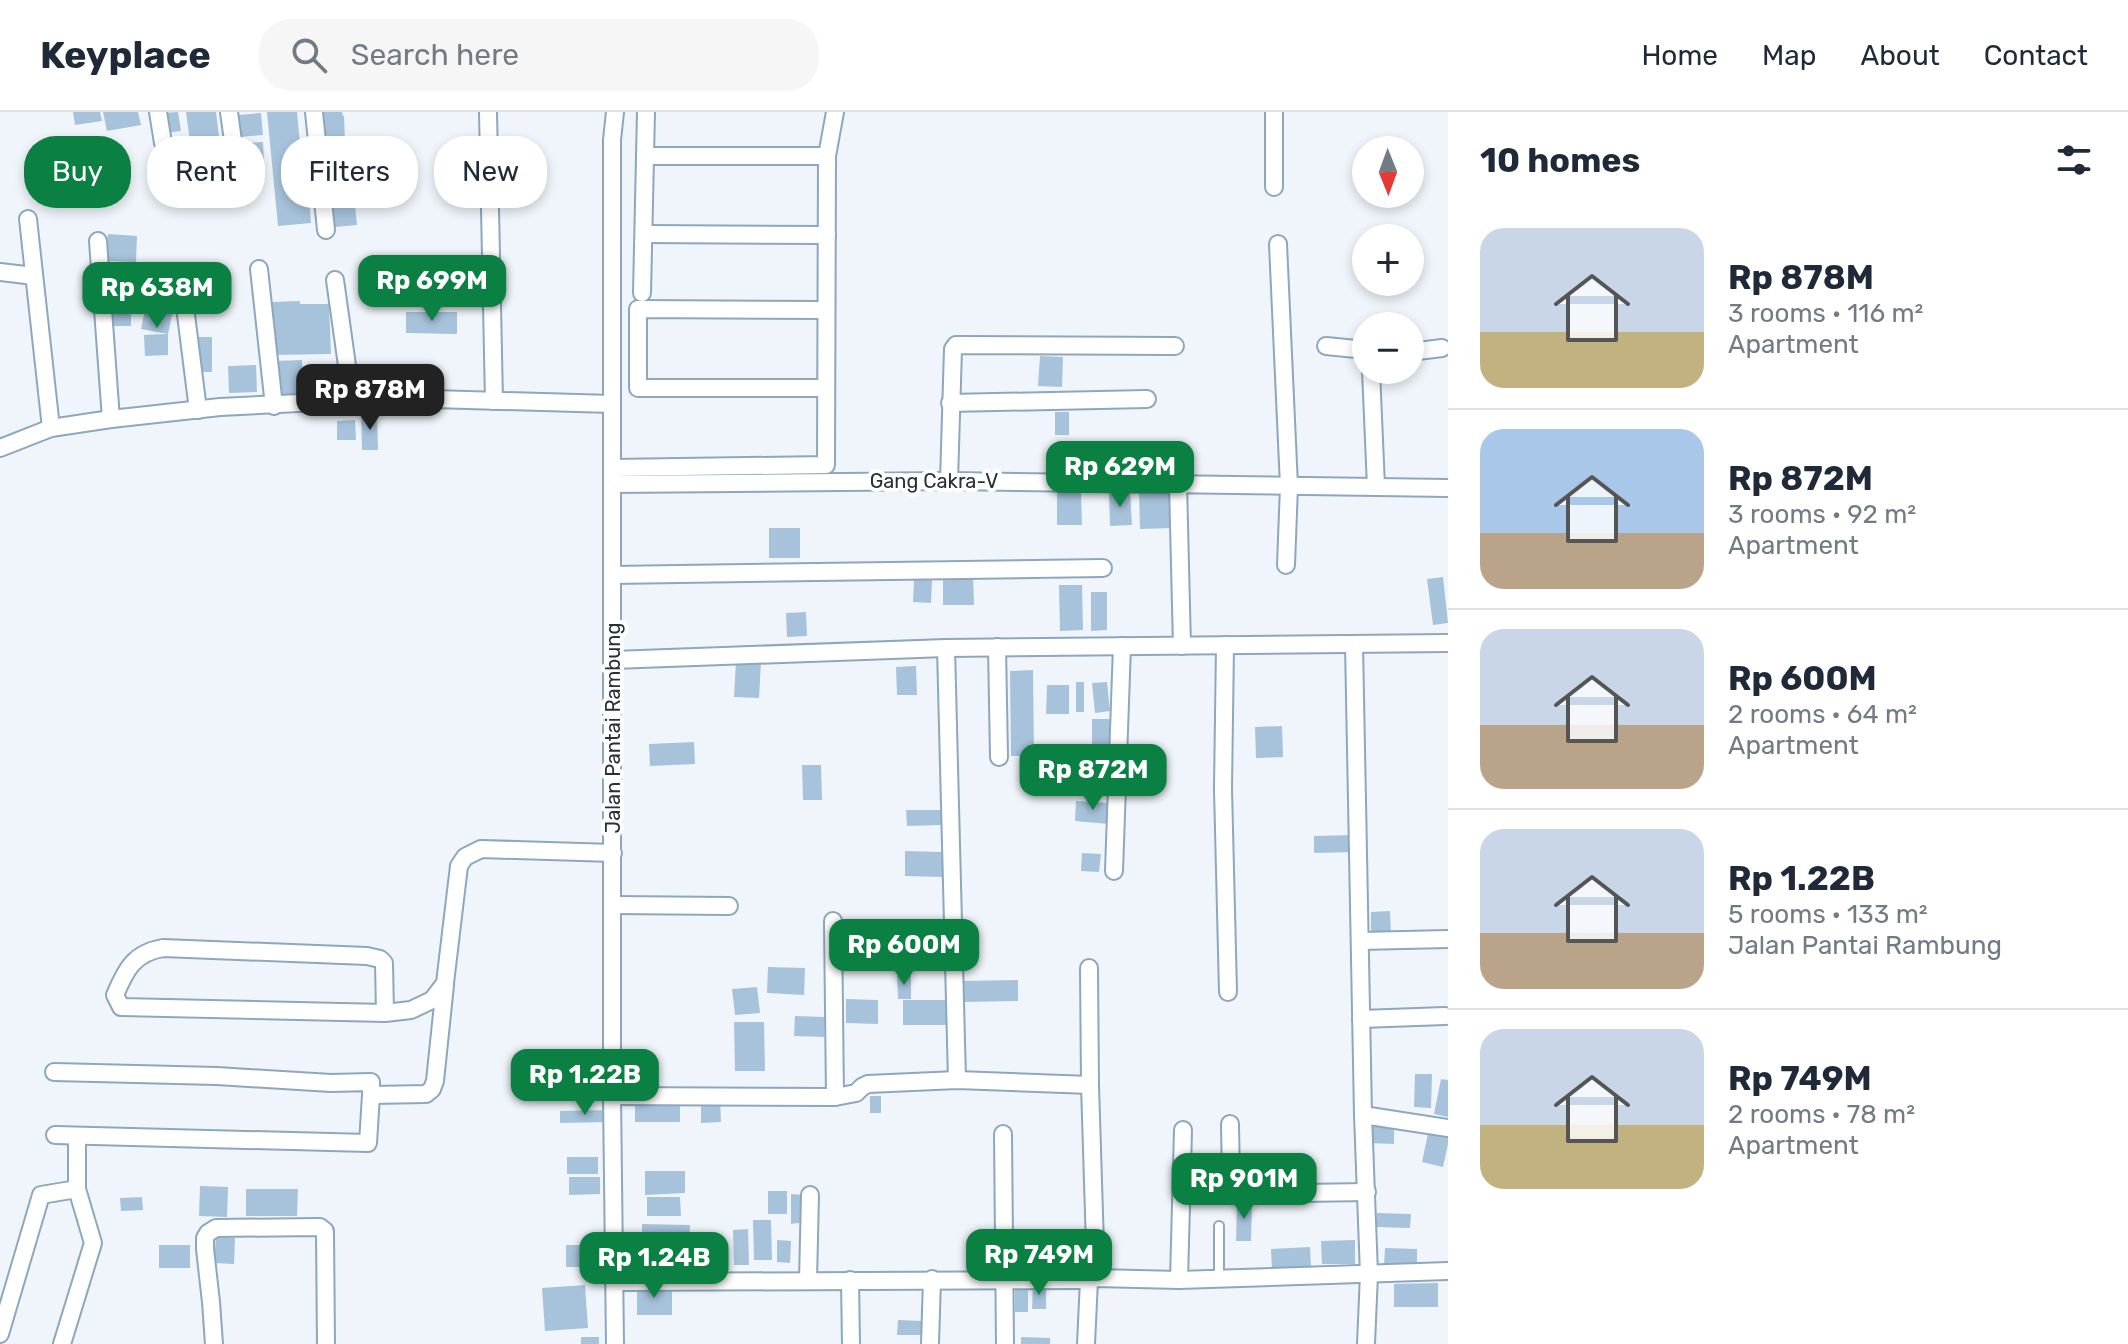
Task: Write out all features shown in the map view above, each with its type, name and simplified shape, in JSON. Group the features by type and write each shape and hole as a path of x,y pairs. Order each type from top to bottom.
{"street":[{"path":"158,112 162,136"},
{"path":"229,112 232,136"},
{"path":"314,112 326,230"},
{"path":"488,112 494,401"},
{"name":"Jalan Pantai Rambung","path":"615,112 612,140 615,1344"},
{"path":"642,293 646,112"},
{"path":"612,476 826,465 827,156 835,112"},
{"path":"1274,112 1274,187"},
{"path":"645,156 827,156"},
{"path":"28,219 51,428"},
{"path":"644,234 827,235"},
{"path":"98,241 111,419"},
{"path":"1278,244 1289,486 1286,565"},
{"path":"259,269 274,406"},
{"path":"0,272 34,276"},
{"path":"181,275 198,410"},
{"path":"335,280 352,401"},
{"path":"826,310 638,309 638,388 826,388"},
{"path":"949,481 950,403 953,349 956,345 1175,346"},
{"path":"1326,346 1352,349"},
{"path":"1424,350 1442,348"},
{"path":"1372,384 1376,487"},
{"path":"0,448 51,428 220,407 398,398 612,404"},
{"path":"950,403 1147,399"},
{"name":"Gang Cakra-V","path":"612,476 1448,488"},
{"path":"1178,484 1182,646"},
{"path":"612,575 1103,568"},
{"path":"613,660 946,648 1448,643"},
{"path":"1354,644 1369,1274 1366,1344"},
{"path":"1225,645 1223,789 1228,992"},
{"path":"1114,871 1122,646"},
{"path":"997,647 999,757"},
{"path":"946,648 957,1080"},
{"path":"371,1095 416,1095 426,1094 432,1089 459,866 465,857 481,849 613,853"},
{"path":"613,905 729,906"},
{"path":"833,921 835,1097"},
{"path":"1360,941 1448,939"},
{"path":"385,1013 384,963 367,956 163,948 148,950 124,974 115,995 121,1007 385,1013 411,1010 432,1000 445,983"},
{"path":"1086,1344 1092,1279 1089,968"},
{"path":"1361,1019 1445,1016"},
{"path":"54,1072 371,1082 368,1143 55,1135"},
{"path":"612,1096 835,1097 856,1093 868,1084 957,1080 1090,1085"},
{"path":"1363,1115 1448,1128"},
{"path":"1230,1124 1231,1182 1236,1193 1367,1192"},
{"path":"1179,1280 1183,1130"},
{"path":"1003,1134 1005,1344"},
{"path":"62,1344 93,1243 77,1189 77,1136"},
{"path":"0,1334 41,1195 77,1189"},
{"path":"808,1281 810,1195"},
{"path":"214,1344 205,1249 208,1233 216,1228 320,1227 325,1231 326,1344"},
{"path":"614,1282 1179,1280 1448,1271"},
{"path":"930,1344 932,1279"},
{"path":"850,1280 851,1344"}],"lane":[{"path":"1219,1226 1219,1278"}],"building":[{"path":"73,112 100,112 102,121 75,125"},
{"path":"103,112 138,112 141,125 107,131"},
{"path":"178,112 181,131 165,133 162,113"},
{"path":"186,112 216,112 219,136 189,136"},
{"path":"267,112 297,112 299,136 281,136 281,208 310,208 311,223 278,226"},
{"path":"322,112 342,112 345,136 322,136"},
{"path":"261,113 263,135 239,136 238,115"},
{"path":"333,208 355,208 357,225 335,227"},
{"path":"108,234 137,236 136,262 106,261"},
{"path":"165,277 165,300 137,301 137,278"},
{"path":"109,296 131,296 131,326 109,326"},
{"path":"300,301 300,304 329,304 331,354 271,355 271,302"},
{"path":"146,305 173,310 168,334 141,329"},
{"path":"406,312 457,312 457,334 406,333"},
{"path":"168,334 168,355 145,356 144,335"},
{"path":"195,337 212,337 212,372 196,372"},
{"path":"1040,356 1063,357 1062,387 1038,386"},
{"path":"302,360 303,395 276,396 274,361"},
{"path":"256,365 257,392 229,393 228,366"},
{"path":"1055,412 1069,412 1069,435 1055,435"},
{"path":"361,413 377,413 378,450 362,450"},
{"path":"355,420 356,440 337,440 337,421"},
{"path":"1172,491 1172,528 1140,529 1139,492"},
{"path":"1057,492 1081,492 1082,525 1057,525"},
{"path":"1130,492 1132,525 1110,526 1109,493"},
{"path":"769,528 800,528 800,558 769,558"},
{"path":"943,575 973,575 974,605 943,605"},
{"path":"1443,577 1448,623 1433,625 1427,579"},
{"path":"914,579 932,580 931,603 913,602"},
{"path":"1059,585 1082,585 1083,630 1060,631"},
{"path":"1091,592 1107,592 1107,630 1091,631"},
{"path":"806,612 807,636 787,637 786,613"},
{"path":"736,661 761,662 759,698 734,697"},
{"path":"916,666 917,695 897,695 896,667"},
{"path":"1033,670 1034,756 1011,756 1010,671"},
{"path":"1076,682 1084,682 1084,712 1076,712"},
{"path":"1107,682 1110,711 1095,713 1092,683"},
{"path":"1047,685 1069,685 1069,714 1046,714"},
{"path":"1092,719 1111,719 1112,753 1092,754"},
{"path":"1282,726 1283,757 1256,758 1255,727"},
{"path":"694,742 695,764 650,766 649,744"},
{"path":"802,765 821,765 822,800 803,800"},
{"path":"1076,801 1110,803 1109,824 1075,821"},
{"path":"906,810 941,810 941,825 907,826"},
{"path":"1354,835 1354,852 1314,853 1314,836"},
{"path":"905,851 942,852 942,877 905,876"},
{"path":"1082,853 1101,854 1099,872 1081,871"},
{"path":"1390,911 1391,936 1371,936 1371,912"},
{"path":"768,967 805,968 804,995 767,993"},
{"path":"911,975 911,999 898,999 897,976"},
{"path":"1018,980 1018,1001 961,1002 960,981"},
{"path":"757,987 760,1013 735,1015 732,989"},
{"path":"846,999 878,1000 878,1024 846,1023"},
{"path":"903,1000 947,1000 948,1025 903,1025"},
{"path":"795,1016 825,1017 824,1037 794,1036"},
{"path":"734,1022 764,1022 765,1071 735,1071"},
{"path":"1415,1074 1432,1074 1431,1108 1414,1107"},
{"path":"1441,1079 1448,1080 1448,1117 1434,1114"},
{"path":"610,1084 611,1099 570,1101 570,1086"},
{"path":"870,1096 881,1096 881,1113 870,1113"},
{"path":"720,1098 721,1122 701,1123 701,1099"},
{"path":"635,1101 680,1101 680,1122 635,1122"},
{"path":"610,1110 611,1122 560,1123 560,1111"},
{"path":"1371,1123 1394,1125 1394,1144 1370,1143"},
{"path":"1429,1129 1448,1133 1443,1167 1422,1162"},
{"path":"567,1157 598,1157 598,1174 567,1174"},
{"path":"645,1171 685,1171 685,1193 645,1195"},
{"path":"569,1177 600,1177 600,1194 569,1195"},
{"path":"200,1186 228,1187 227,1217 199,1216"},
{"path":"246,1189 298,1189 297,1216 246,1216"},
{"path":"768,1191 787,1191 787,1214 768,1214"},
{"path":"791,1194 804,1195 805,1222 791,1224"},
{"path":"142,1197 143,1210 121,1211 120,1198"},
{"path":"647,1197 680,1197 681,1216 647,1216"},
{"path":"1237,1201 1252,1202 1251,1241 1236,1241"},
{"path":"1377,1213 1411,1214 1410,1228 1377,1227"},
{"path":"753,1220 771,1220 772,1260 754,1260"},
{"path":"642,1224 690,1225 689,1247 642,1246"},
{"path":"748,1229 749,1265 734,1265 733,1230"},
{"path":"216,1237 235,1238 234,1264 214,1263"},
{"path":"777,1240 791,1241 790,1263 777,1262"},
{"path":"1355,1240 1355,1264 1322,1264 1321,1241"},
{"path":"159,1245 190,1245 190,1268 159,1268"},
{"path":"566,1245 610,1245 610,1267 566,1267"},
{"path":"1310,1247 1311,1267 1272,1269 1271,1249"},
{"path":"1385,1248 1417,1249 1417,1267 1384,1266"},
{"path":"671,1251 671,1273 636,1273 636,1252"},
{"path":"1438,1283 1438,1307 1394,1307 1394,1284"},
{"path":"1033,1284 1046,1284 1046,1309 1032,1309"},
{"path":"585,1285 588,1328 545,1331 542,1288"},
{"path":"637,1285 672,1285 672,1315 637,1315"},
{"path":"1015,1289 1028,1289 1028,1312 1015,1312"},
{"path":"898,1320 923,1321 922,1335 897,1335"},
{"path":"581,1337 599,1337 599,1344 581,1344"},
{"path":"1021,1337 1050,1338 1050,1344 1021,1344"}]}
